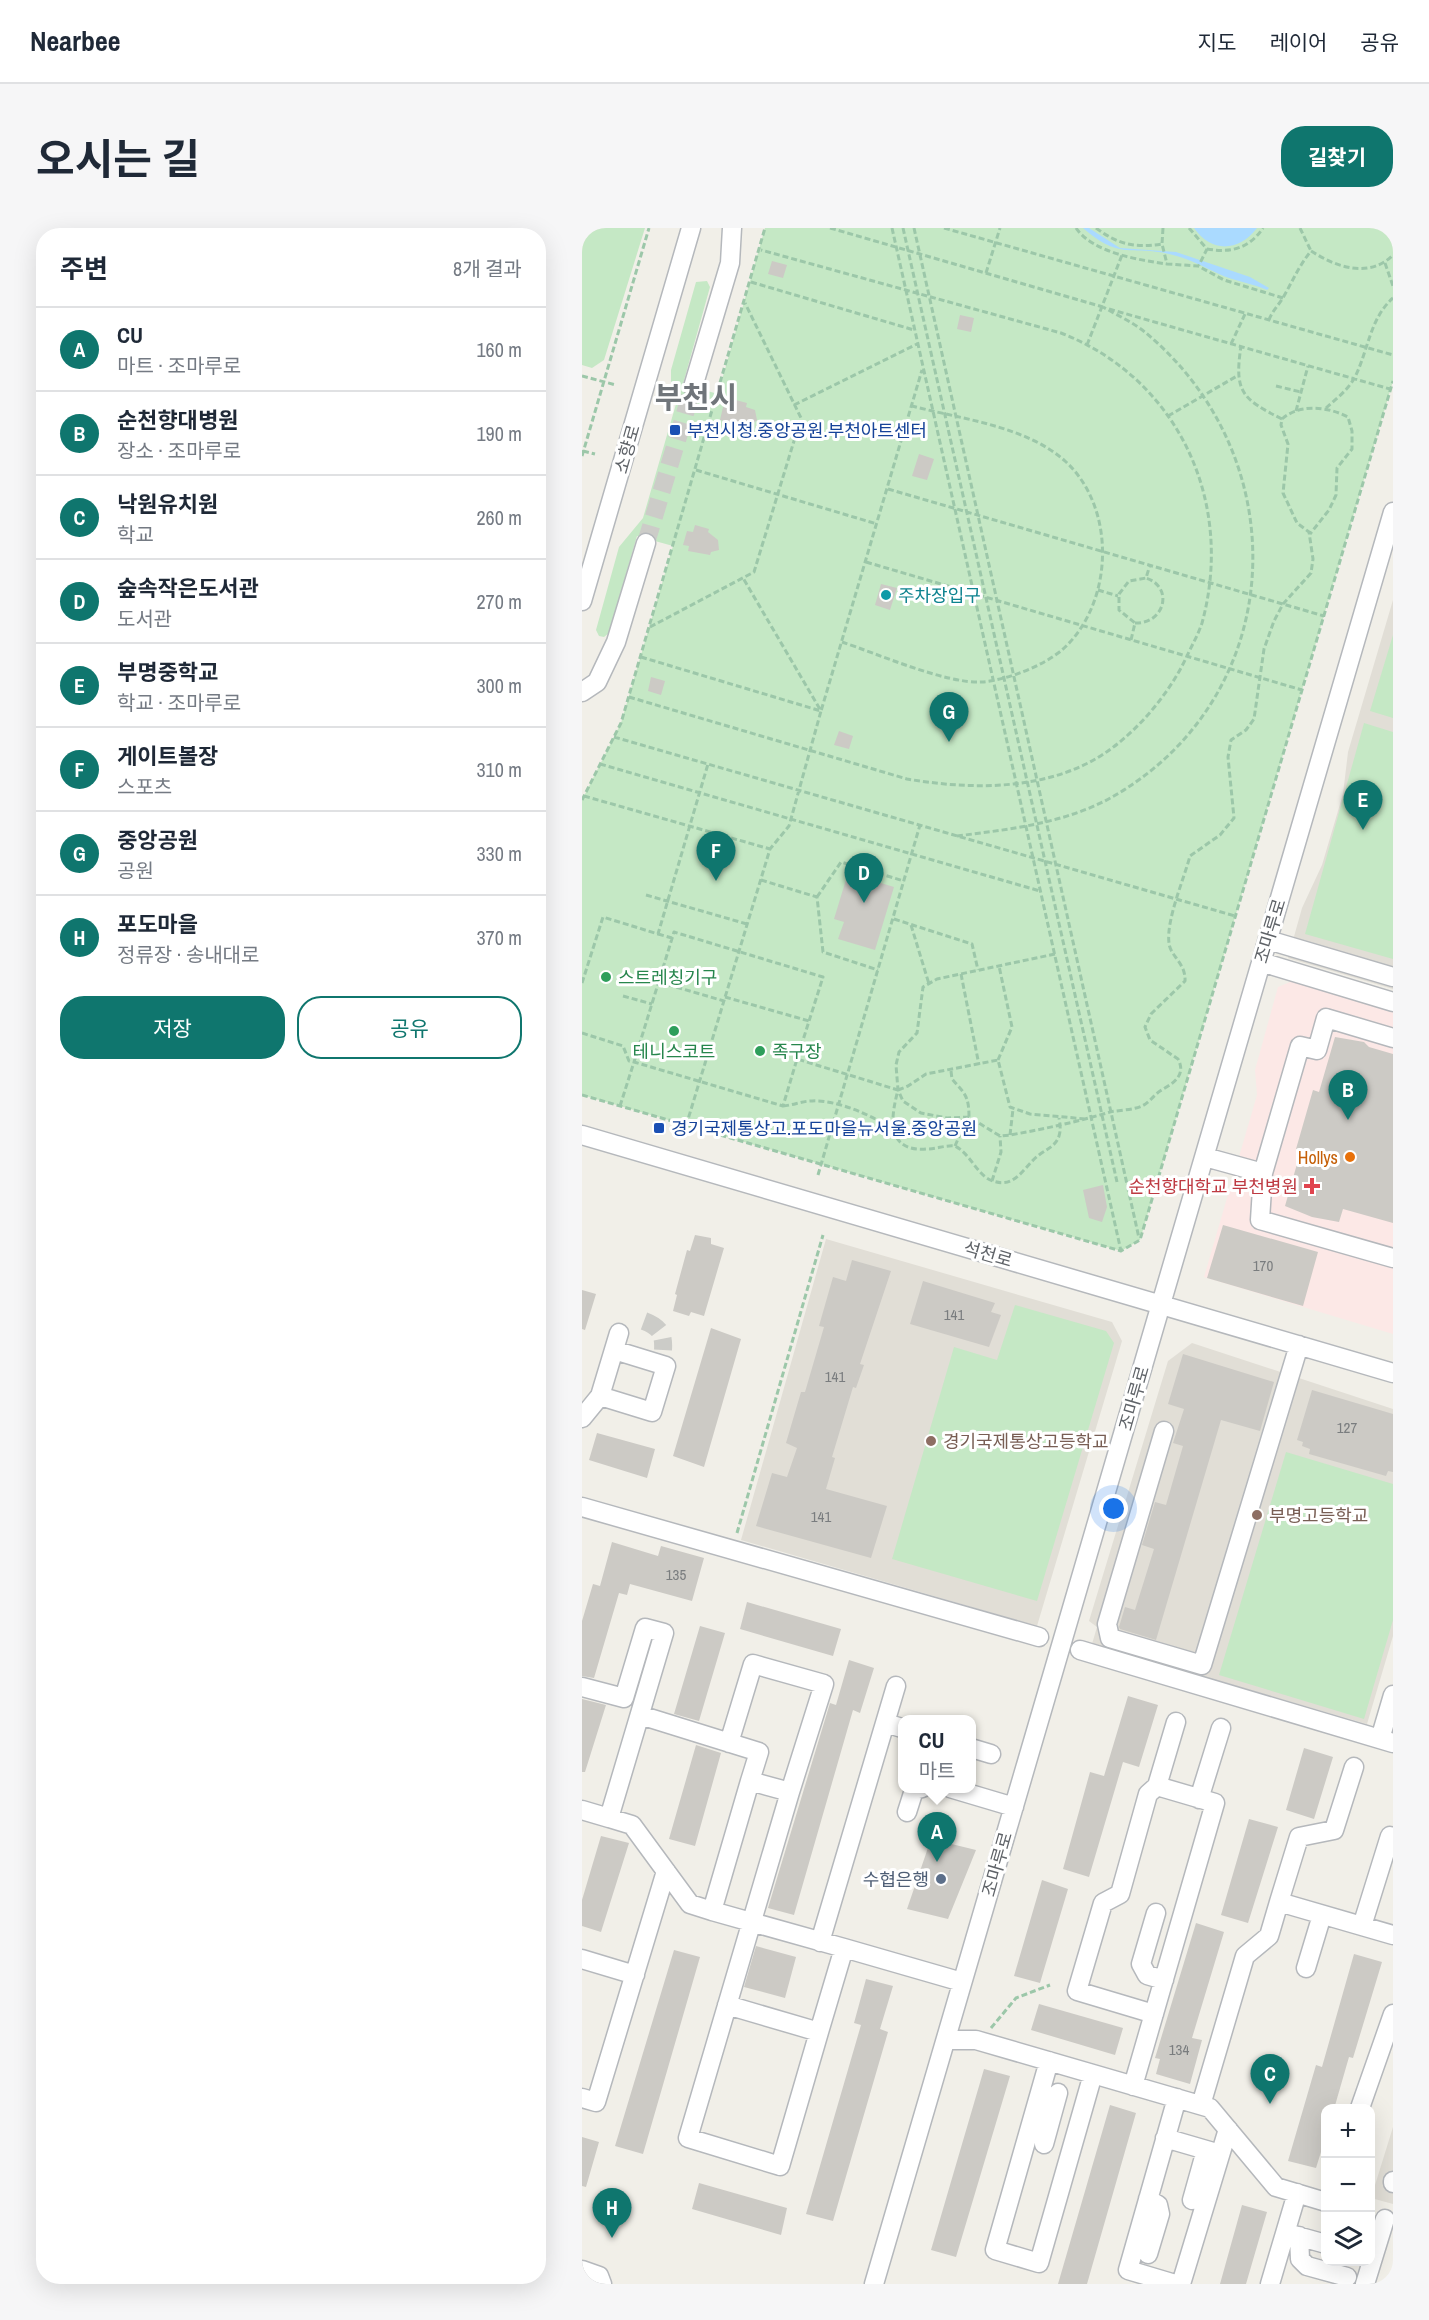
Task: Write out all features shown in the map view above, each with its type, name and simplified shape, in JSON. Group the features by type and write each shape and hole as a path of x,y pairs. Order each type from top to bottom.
{"street":[{"name":"소향로","path":"582,601 691,228"},
{"path":"693,387 730,263 732,228"},
{"name":"조마루로","path":"874,2284 1393,512"},
{"path":"582,692 597,682 616,642 646,543"},
{"path":"1268,940 1393,977"},
{"path":"1261,962 1393,1002"},
{"path":"1393,1038 1326,1018 1317,1050 1300,1046 1263,1173 1260,1220 1393,1258"},
{"name":"석천로","path":"582,1135 1393,1373"},
{"path":"1205,1157 1263,1173"},
{"path":"582,1418 600,1396 616,1342 661,1357 666,1366 652,1412 600,1396"},
{"path":"1164,1431 1107,1624 1110,1638 1202,1665 1299,1346"},
{"path":"582,1507 1039,1637"},
{"path":"609,1818 664,1634 645,1628 624,1698"},
{"path":"1080,1650 1387,1741 1393,1695"},
{"path":"729,1743 753,1664 824,1684 688,2138 780,2166 844,1948"},
{"path":"820,1942 894,1726 896,1686"},
{"path":"582,1687 624,1698 641,1710 759,1752 712,1911"},
{"path":"1154,2014 1077,1991 1103,1903 1120,1894 1148,1794 1156,1786 1176,1722"},
{"path":"1199,1799 1221,1728"},
{"path":"976,1749 991,1754"},
{"path":"1201,2105 1245,1956 1269,1936 1299,1837 1334,1830 1354,1767"},
{"path":"750,1781 790,1792"},
{"path":"1134,2086 1215,1803 1156,1786"},
{"path":"907,1812 913,1793"},
{"path":"967,1793 1014,1807"},
{"path":"582,1810 632,1825 690,1904 962,1982"},
{"path":"1362,1926 1389,1836"},
{"path":"582,2098 596,2102 666,1871"},
{"path":"1279,1902 1393,1935"},
{"path":"1156,1913 1141,1964 1146,1975 1164,1980"},
{"path":"1306,1968 1322,1915"},
{"path":"582,1959 635,1975"},
{"path":"728,2005 819,2032"},
{"path":"1362,2104 1393,2014"},
{"path":"946,2040 976,2040 1210,2108 1276,2187 1321,2200"},
{"path":"1044,2144 1050,2091 1049,2061"},
{"path":"1050,2091 995,2250 1039,2262 1093,2074"},
{"path":"1050,2091 1085,2101"},
{"path":"1175,2284 1128,2270 1177,2098"},
{"path":"1192,2200 1213,2152 1228,2129"},
{"path":"1165,2138 1213,2152"},
{"path":"1181,2284 1213,2152"},
{"path":"1270,2284 1292,2235 1297,2193"},
{"path":"1148,2199 1158,2205 1160,2214 1148,2254"},
{"path":"1375,2246 1383,2218"},
{"path":"1292,2235 1321,2243"},
{"path":"1292,2235 1300,2259 1307,2266 1347,2277"},
{"path":"1365,2284 1370,2266"},
{"path":"582,2270 599,2276 603,2284"}],"path":[{"path":"582,456 649,228"},
{"path":"765,228 629,697 614,737 583,798 770,849"},
{"path":"830,228 1390,389"},
{"path":"892,228 1121,1251"},
{"path":"903,228 1117,1182"},
{"path":"914,228 1140,1240"},
{"path":"944,228 1393,355"},
{"path":"986,273 1000,228"},
{"path":"1076,228 1086,239 1122,255 1167,264 1198,266 1224,280 1283,298"},
{"path":"1096,228 1122,244 1147,246 1162,244"},
{"path":"1163,228 1162,244 1167,264"},
{"path":"1189,228 1207,249 1236,250 1248,244 1263,228"},
{"path":"1300,228 1311,251 1339,267 1373,267 1385,263 1393,255"},
{"path":"1198,266 1207,249"},
{"path":"629,697 907,779 937,784 991,787 1070,771 1092,761 1132,731 1165,694 1182,669 1202,622 1210,583 1212,538 1206,500 1190,454 1168,416 1141,383 1087,345 1061,333 760,250"},
{"path":"1269,320 1294,274 1311,251"},
{"path":"1087,345 1122,255"},
{"path":"1385,263 1393,286"},
{"path":"751,282 914,330"},
{"path":"1326,408 1346,390 1354,379 1378,315 1393,298"},
{"path":"650,627 754,572 801,418 745,302"},
{"path":"957,836 1026,827 1103,802 1162,762 1203,716 1229,669 1242,635 1250,595 1255,545 1248,502 1236,460 1202,394 1179,365 1145,331 1103,307"},
{"path":"1232,344 1245,314"},
{"path":"794,405 917,344"},
{"path":"1055,954 937,979 923,987 917,1033 899,1052 896,1065 898,1090 903,1101 915,1110 934,1117 962,1119 969,1117 1000,1136 1010,1135 1091,1120 1112,1112 1142,1106 1160,1091 1171,1087 1181,1070 1178,1059 1149,1040 1145,1027 1151,1014 1185,981 1182,966 1168,942 1190,856 1220,836 1234,818 1228,755 1232,738 1246,730 1254,719 1264,649 1283,604 1311,573 1313,559 1310,534 1297,523 1283,493 1288,444 1282,419 1251,403 1237,376 1241,346"},
{"path":"1296,411 1308,365"},
{"path":"686,1125 770,849 789,826 923,368"},
{"path":"582,376 616,385"},
{"path":"1168,416 1202,394 1237,376"},
{"path":"582,1095 1121,1251 1140,1240 1393,381"},
{"path":"1276,386 1301,392"},
{"path":"842,642 947,676 982,682 1031,669 1063,649 1081,625 1098,590 1104,552 1098,515 1084,483 1065,461 1034,441 912,406"},
{"path":"1282,419 1296,411 1326,408 1348,417 1352,431 1352,449 1338,468 1337,491 1329,510 1310,534"},
{"path":"583,451 595,454"},
{"path":"696,470 877,524"},
{"path":"887,489 1324,616"},
{"path":"866,562 1302,690"},
{"path":"1146,578 1150,565"},
{"path":"743,578 821,711"},
{"path":"1146,578 1153,580 1163,599 1161,610 1155,618 1143,624 1135,623 1119,610 1118,596 1129,580 1146,578"},
{"path":"1098,590 1118,596"},
{"path":"1131,640 1135,623"},
{"path":"641,657 821,711"},
{"path":"614,737 1235,916"},
{"path":"658,934 708,764"},
{"path":"600,765 1041,891"},
{"path":"818,1175 920,825"},
{"path":"878,969 823,952 817,897 841,862 904,881"},
{"path":"760,880 817,897"},
{"path":"646,895 747,924"},
{"path":"582,983 603,917 672,938"},
{"path":"893,919 972,944 978,970"},
{"path":"910,924 929,984"},
{"path":"620,1106 674,932 823,977 783,1106"},
{"path":"999,966 1012,1027 998,1060 1007,1098 1013,1109 1010,1135"},
{"path":"961,974 979,1065"},
{"path":"659,982 809,1021"},
{"path":"623,996 652,1004"},
{"path":"582,1033 623,1046 629,1061 783,1106 796,1106 811,1100 880,1120 894,1131 900,1140 919,1149 955,1146 963,1150 992,1181 1010,1181 1021,1175 1036,1156 1056,1143 1060,1126 1059,1118"},
{"path":"797,1059 898,1090 909,1086 926,1074 951,1071 998,1060"},
{"path":"951,1071 952,1079 960,1085 965,1094 969,1117"},
{"path":"894,1131 891,1114 898,1090"},
{"path":"1013,1109 1059,1118 1091,1120"},
{"path":"955,1146 962,1132 962,1119"},
{"path":"992,1181 1001,1152 1000,1136"},
{"path":"732,1550 823,1235"},
{"path":"990,2029 1016,1998 1050,1984"}],"shaded area":[{"path":"1393,600 1393,989 1288,958 1302,908 1322,865 1343,794 1348,752"},
{"name":"순천향대학교 부천병원","path":"1295,980 1393,1010 1393,1334 1204,1277 1257,1095 1255,1070 1278,987"},
{"name":"경기국제통상고등학교","path":"826,1239 1112,1322 1122,1341 1037,1626 741,1540"},
{"name":"부명고등학교","path":"1192,1343 1393,1409 1393,1636 1367,1724 1092,1644 1097,1627 1089,1621 1168,1361"},
{"path":"1393,2127 1393,2204 1375,2199 1375,2185"}],"green space":[{"path":"582,228 645,228 604,360 592,368 582,365"},
{"path":"765,228 1393,228 1393,381 1140,1240 1121,1251 582,1095 582,800 621,723 673,546 637,536 609,633 604,637 599,636 596,630 619,547 643,518 676,404 671,384 671,370 696,282 707,281 710,287 683,384 718,394"},
{"path":"1393,635 1393,718 1370,711"},
{"path":"1364,723 1393,732 1393,959 1305,934"},
{"path":"1015,1305 1106,1331 1114,1343 1037,1601 892,1559 954,1347 997,1360"},
{"path":"1286,1452 1393,1484 1393,1620 1364,1719 1219,1675"}],"water":[{"path":"1083,228 1089,228 1120,248 1176,252 1250,277 1269,288 1267,290 1219,274 1173,255 1118,249 1096,238"},
{"path":"1194,228 1257,228 1242,242 1225,246 1208,242"}],"building":[{"path":"772,261 787,265 783,278 768,274"},
{"path":"960,315 974,318 971,332 957,329"},
{"path":"732,399 747,403 746,407 755,410 757,420 745,430 724,425 725,421 720,420 723,407 729,408"},
{"path":"919,454 934,459 927,480 912,476"},
{"path":"695,525 709,529 708,532 718,540 719,550 711,552 710,555 688,551 689,546 683,545 687,531 693,532"},
{"name":"주차장입구","path":"881,584 897,588 890,610 875,605"},
{"path":"651,677 665,681 661,695 648,691"},
{"path":"839,731 853,736 849,749 834,745"},
{"path":"848,873 894,887 875,950 838,939 844,922 834,919"},
{"path":"1335,1037 1364,1042 1369,1047 1393,1054 1393,1223 1343,1209 1339,1222 1312,1217 1285,1206 1301,1150 1296,1149 1313,1090 1319,1092"},
{"path":"1103,1185 1107,1207 1102,1222 1089,1218 1083,1190"},
{"path":"1223,1225 1318,1252 1303,1306 1207,1278"},
{"path":"695,1235 711,1238 711,1244 724,1248 704,1316 691,1312 689,1316 673,1311 677,1295 675,1294 687,1250 690,1251"},
{"path":"852,1260 891,1271 860,1364 864,1365 856,1388 853,1387 832,1457 835,1458 826,1489 887,1506 871,1558 756,1526 772,1473 787,1477 797,1448 786,1443 801,1392 805,1392 824,1327 819,1326 833,1277 846,1281"},
{"path":"923,1281 995,1303 991,1312 1001,1315 989,1347 910,1324"},
{"path":"582,1290 596,1294 585,1330 582,1329"},
{"path":"711,1328 741,1339 704,1467 673,1456"},
{"path":"1183,1354 1274,1382 1260,1431 1221,1420 1156,1640 1119,1627 1125,1607 1135,1610 1154,1549 1142,1545 1155,1502 1166,1505 1183,1446 1173,1443 1184,1409 1168,1404"},
{"path":"1312,1390 1393,1414 1393,1472 1388,1471 1386,1476 1309,1454 1310,1449 1302,1446 1303,1442 1297,1440"},
{"path":"597,1433 655,1449 647,1478 589,1460"},
{"path":"612,1542 658,1556 661,1546 704,1558 692,1601 630,1584 627,1595 619,1593 594,1678 582,1676 582,1621 593,1584 600,1586"},
{"path":"747,1602 841,1629 833,1656 740,1629"},
{"path":"700,1626 725,1633 699,1721 674,1714"},
{"path":"849,1660 874,1668 860,1713 853,1710 794,1915 768,1908 830,1703 836,1705"},
{"path":"1128,1696 1158,1705 1139,1767 1123,1762 1089,1877 1063,1869 1090,1772 1104,1776"},
{"path":"582,1699 606,1705 585,1772 582,1772"},
{"path":"696,1745 721,1753 695,1846 669,1839"},
{"path":"1304,1748 1333,1757 1314,1819 1286,1810"},
{"path":"1249,1819 1278,1827 1248,1923 1221,1915"},
{"path":"601,1836 629,1843 601,1932 582,1926 582,1900"},
{"name":"수협은행","path":"931,1839 976,1850 948,1919 907,1909"},
{"path":"1042,1880 1068,1889 1040,1983 1014,1976"},
{"path":"1196,1923 1224,1932 1192,2038 1202,2040 1190,2084 1156,2074 1160,2059 1155,2058"},
{"path":"756,1946 796,1957 785,1998 744,1987"},
{"path":"674,1950 700,1957 643,2154 615,2146"},
{"path":"1354,1954 1382,1962 1353,2058 1349,2057 1335,2104 1321,2104 1321,2152 1316,2168 1288,2161 1316,2065 1322,2067"},
{"path":"866,1979 893,1986 880,2029 888,2032 833,2221 806,2214 861,2025 854,2023"},
{"path":"1039,2004 1123,2028 1115,2055 1031,2030"},
{"path":"984,2069 1010,2076 956,2257 931,2250"},
{"path":"1110,2105 1136,2113 1087,2284 1058,2284"},
{"path":"582,2137 599,2142 586,2187 582,2186"},
{"path":"699,2183 787,2208 781,2235 692,2209"},
{"path":"1242,2205 1267,2212 1246,2284 1220,2284"}],"tunnel":[{"path":"646,543 693,387"},
{"path":"644,1321 660,1332 663,1350"}],"place":[{"name":"부천시청.중앙공원.부천아트센터","path":"675,430"},
{"name":"주차장입구","path":"886,595"},
{"name":"중앙공원","path":"949,742"},
{"name":"부명중학교","path":"1363,830"},
{"name":"게이트볼장","path":"716,881"},
{"name":"숲속작은도서관","path":"864,903"},
{"name":"스트레칭기구","path":"606,977"},
{"name":"테니스코트","path":"674,1031"},
{"name":"족구장","path":"760,1051"},
{"name":"순천향대병원","path":"1348,1120"},
{"name":"경기국제통상고.포도마을뉴서울.중앙공원","path":"659,1128"},
{"name":"Hollys","path":"1350,1157"},
{"name":"순천향대학교 부천병원","path":"1312,1186"},
{"name":"경기국제통상고등학교","path":"931,1441"},
{"name":"부명고등학교","path":"1257,1515"},
{"name":"CU","path":"937,1862"},
{"name":"수협은행","path":"941,1879"},
{"name":"낙원유치원","path":"1270,2104"},
{"name":"포도마을","path":"612,2238"}],"district":[{"name":"부천시","path":"696,397"}]}
